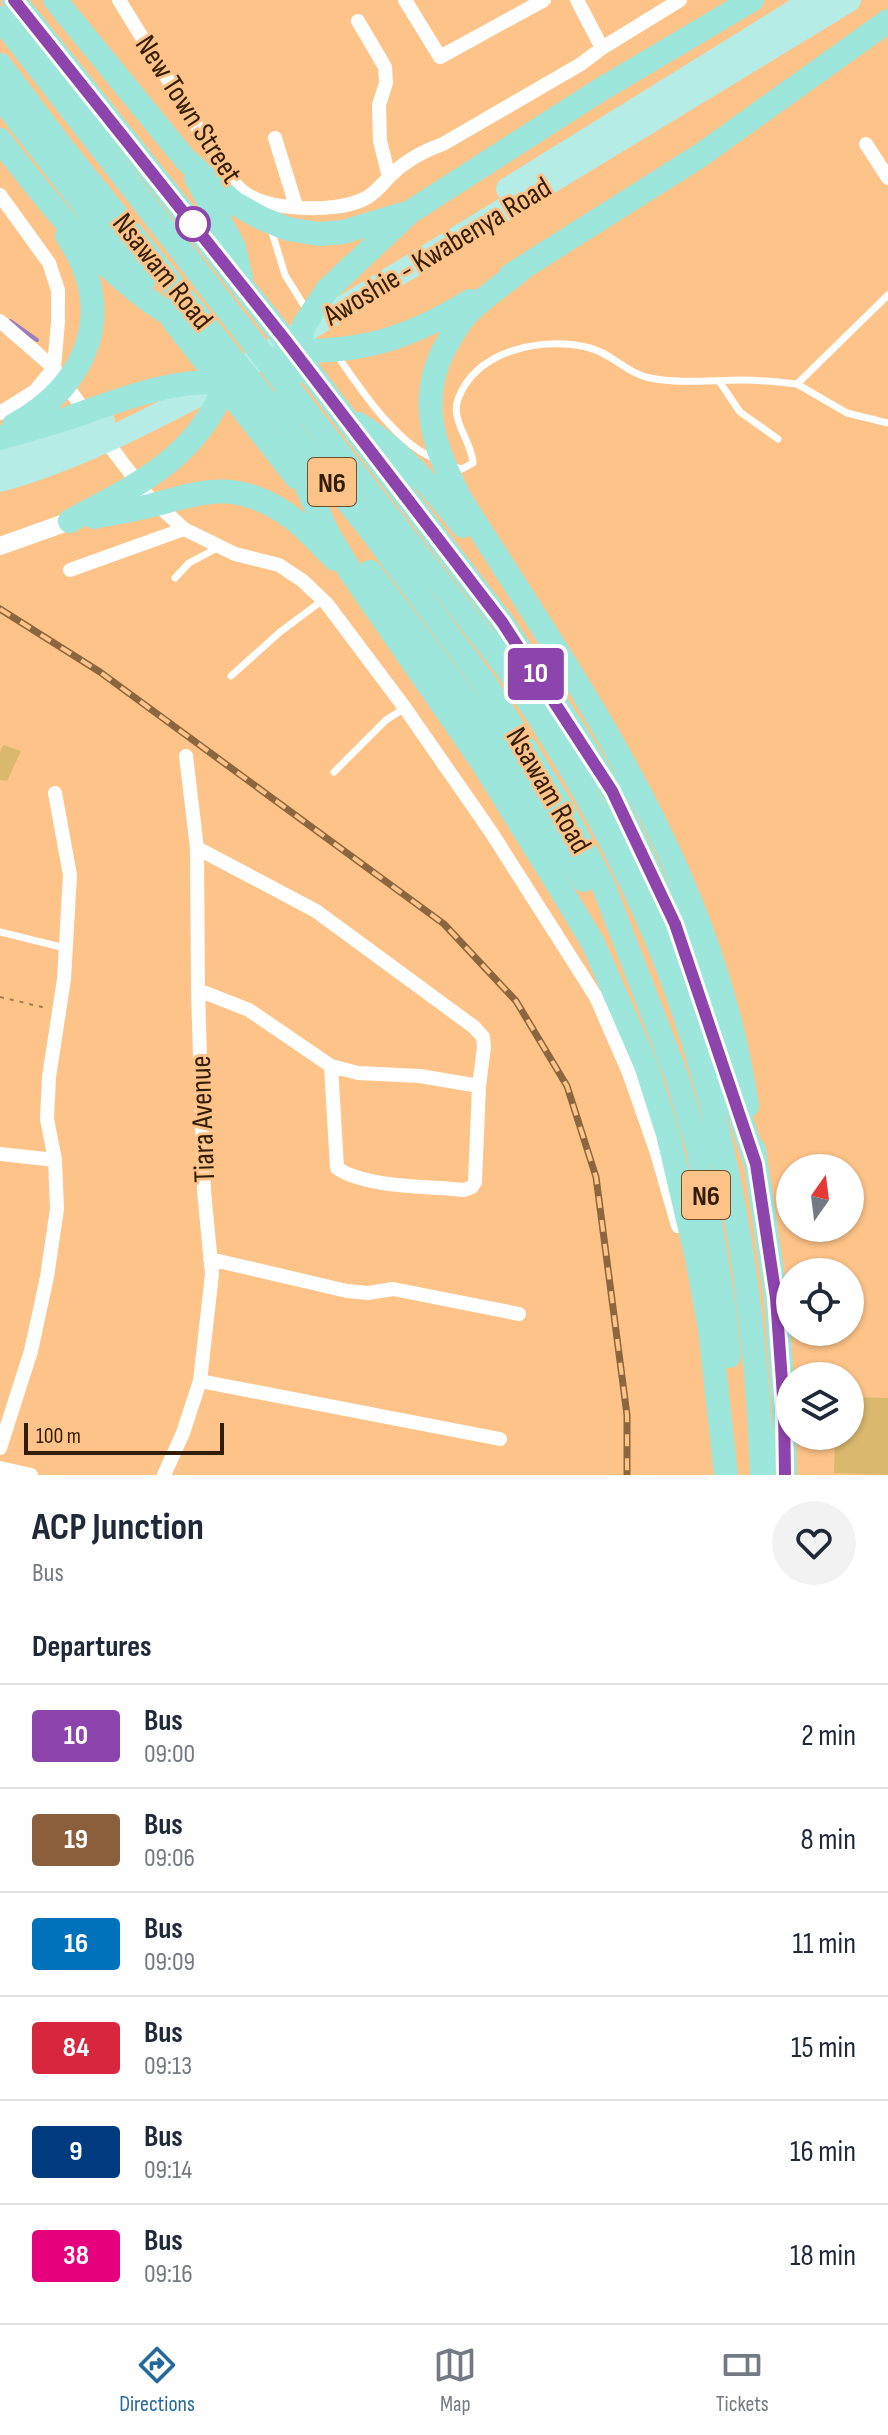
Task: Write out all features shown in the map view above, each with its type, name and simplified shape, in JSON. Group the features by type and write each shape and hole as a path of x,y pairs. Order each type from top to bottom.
{"highway":[{"path":"14,0 283,337 502,622 577,735 612,791 675,924 756,1164"},
{"path":"55,0 185,159 234,203 288,229 319,234 343,232 410,212"},
{"path":"726,1475 710,1329 697,1258 668,1134 646,1065 593,943 526,831 352,574 327,532 295,460 287,390 304,325 327,290 410,212 600,90 752,0"},
{"name":"Nsawam Road","path":"0,18 509,671 558,746 626,871 678,994 720,1142 751,1314 762,1475"},
{"path":"0,140 71,228 107,264 166,313 201,330 272,351 330,351 366,347 404,336 447,315 523,268 701,155 888,21"},
{"name":"Nsawam Road","path":"0,65 61,146 369,528 487,686 534,760 602,882 677,1077 698,1148 725,1313 738,1475"},
{"path":"0,97 470,704 618,929"},
{"path":"70,521 174,460 220,402 233,364 240,335 241,276 234,247 185,159"},
{"path":"0,432 36,413 58,394 80,364 94,317 91,288 81,256 28,177"},
{"path":"523,268 465,316 453,333 435,374 430,420 442,463 461,500 609,734 639,787 683,879 716,973 742,1070 776,1298 785,1475"},
{"path":"0,438 128,396 171,386 218,382 269,388 334,411 388,444 433,490 530,608"},
{"path":"70,521 147,506 194,492 233,491 267,502 288,515 352,574"}],"main road":[{"path":"650,110 813,0"},
{"path":"650,110 849,0"},
{"name":"Awoshie - Kwabenya Road","path":"0,461 165,396 294,323 650,110"},
{"name":"Awoshie - Kwabenya Road","path":"0,480 141,424 209,389 650,110"}],"street":[{"name":"New Town Street","path":"119,0 222,167 240,190 262,203 296,206 330,206 361,201 424,151 443,144 581,64 680,0"},
{"path":"405,0 440,57 544,0"},
{"path":"577,0 602,48"},
{"path":"358,21 385,67 386,83 379,105 380,141 389,177"},
{"path":"275,138 296,206"},
{"path":"866,144 888,178"},
{"path":"0,195 49,263 58,290 54,368 35,391 0,413"},
{"path":"0,321 54,368 147,495 184,529 235,554 279,565 303,581 323,600 405,708 491,832 596,997 629,1073 657,1153 677,1224 697,1258"},
{"path":"0,546 70,521"},
{"path":"70,570 184,529"},
{"name":"Tiara Avenue","path":"164,1475 183,1433 200,1381 210,1294 198,990 197,848 186,756"},
{"path":"0,1448 5,1405 31,1351 47,1277 57,1209 55,1160 47,1119 70,875 55,793"},
{"path":"197,848 316,911 474,1027 483,1037 475,1182 472,1187 464,1190 378,1181 349,1176 337,1168 331,1066"},
{"path":"198,990 249,1010 331,1066 358,1073 420,1076 479,1086"},
{"path":"0,1154 55,1160"},
{"path":"210,1259 347,1291 368,1293 393,1289 519,1314"},
{"path":"200,1381 500,1439"},
{"path":"0,1468 31,1475"}],"lane":[{"path":"262,203 285,275 322,333"},
{"path":"797,384 888,295"},
{"path":"330,345 364,395 409,443 429,457 462,469 473,463 473,452 459,425 457,401 473,375 506,352 550,342 592,348 646,378 797,384 847,413 888,423"},
{"path":"719,381 740,412 778,439"},
{"path":"175,578 189,563 219,547"},
{"path":"231,676 280,632 323,600"},
{"path":"334,772 386,720 405,708"},
{"path":"0,932 65,948"}],"path":[{"path":"0,997 59,1011"}],"building":[{"path":"3,745 21,751 7,781 0,780"},
{"path":"864,1397 888,1398 888,1475 834,1473 835,1450 864,1450"}],"waterway":[{"path":"10,321 37,340"}],"railway":[{"path":"0,609 100,672 444,924 516,1001 567,1086 596,1177 627,1415 627,1475"}],"bus line":[{"name":"10","path":"14,0 283,337 502,622 612,791 675,924 756,1164 776,1298 785,1475"}]}
